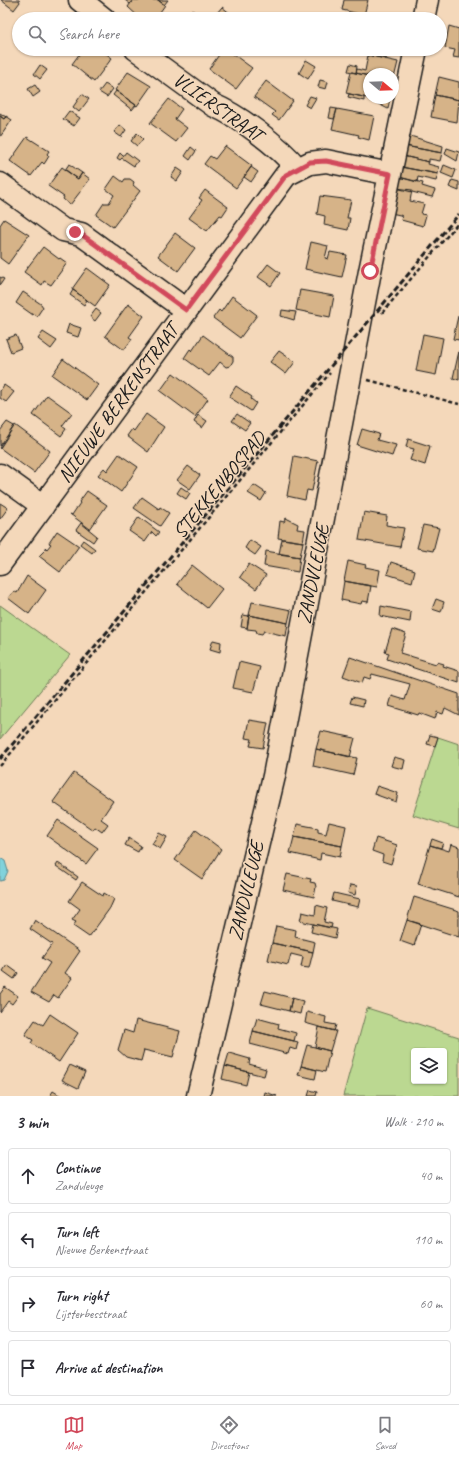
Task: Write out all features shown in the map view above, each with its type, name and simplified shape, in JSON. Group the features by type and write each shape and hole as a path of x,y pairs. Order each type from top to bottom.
{"street":[{"path":"80,0 95,12"},
{"path":"424,12 427,0"},
{"name":"VLIERSTRAAT","path":"146,56 213,105 225,110 274,146 286,155 297,168"},
{"name":"ZANDVLEUGE","path":"198,1096 274,776 342,372 390,174 415,56"},
{"name":"NIEUWE BERKENSTRAAT","path":"0,564 276,186 286,175 310,162 326,161 390,174"},
{"path":"0,184 63,230 81,234 186,310"},
{"path":"0,475 43,506"}],"path":[{"path":"377,319 412,280 459,222"},
{"path":"342,372 459,404"},
{"name":"STEKKENBOSPAD","path":"0,766 342,372"}],"green space":[{"path":"0,605 70,655 0,739"},
{"path":"438,737 459,744 459,829 413,815"},
{"path":"367,1008 459,1037 459,1096 343,1096"}],"water":[{"path":"0,858 5,861 8,871 4,880 0,881"}],"building":[{"path":"1,0 19,0 20,2 14,10"},
{"path":"125,0 133,0 130,4"},
{"path":"133,0 158,0 165,5 160,12 133,12 128,7"},
{"path":"158,0 168,0 164,5"},
{"path":"344,0 368,0 365,12 351,12 342,10"},
{"path":"222,7 228,12 218,12"},
{"path":"449,26 459,29 459,58 453,57 455,50 447,48"},
{"path":"78,56 109,56 112,58 94,82 72,64"},
{"path":"218,56 236,56 252,68 236,89 209,69"},
{"path":"368,56 398,62 396,68 366,68"},
{"path":"373,56 387,56 386,59"},
{"path":"306,60 316,66 308,79 299,73"},
{"path":"350,64 357,66 356,73 348,71"},
{"path":"40,65 47,70 40,79 34,74"},
{"path":"357,69 363,70 363,75 356,73"},
{"path":"128,72 151,86 137,106 115,90"},
{"path":"351,72 363,75 363,97 346,93"},
{"path":"439,77 459,82 459,100 435,95"},
{"path":"320,80 328,82 326,89 318,87"},
{"path":"266,81 293,101 279,120 272,115 275,112 254,97"},
{"path":"105,84 113,89 107,97 99,92"},
{"path":"35,85 40,92 33,97 28,89"},
{"path":"116,91 136,105 132,110 113,95"},
{"path":"82,94 89,99 79,112 73,107"},
{"path":"349,94 363,97 363,101 348,97"},
{"path":"435,95 459,100 457,122 431,117"},
{"path":"310,96 316,98 310,108 305,105"},
{"path":"169,99 182,109 175,119 187,128 176,142 150,123"},
{"path":"378,104 389,104 388,109"},
{"path":"331,108 337,109 334,119 329,118"},
{"path":"337,109 374,116 369,140 358,137 359,135 332,129"},
{"path":"69,111 80,118 74,126 63,119"},
{"path":"0,113 6,117 4,119 0,116"},
{"path":"0,116 4,119 6,116 12,120 0,137"},
{"path":"120,125 126,130 121,137 114,132"},
{"path":"137,133 143,139 137,146 131,141"},
{"path":"407,135 443,146 442,153 405,146"},
{"path":"27,137 49,151 47,154 49,156 44,164 42,162 31,176 10,161"},
{"path":"225,146 252,166 236,188 204,164 210,156 215,159"},
{"path":"405,146 442,153 440,161 429,159 429,162 403,156"},
{"path":"191,147 196,151 190,160 185,156"},
{"path":"447,148 459,152 457,161 445,154"},
{"path":"126,152 138,161 134,166 122,158 120,160 117,158 120,153 123,156"},
{"path":"403,156 429,162 428,164 439,167 438,174 401,167"},
{"path":"69,164 82,173 78,179 65,170"},
{"path":"444,165 456,170 453,178 441,173"},
{"path":"62,167 78,179 82,173 90,179 70,205 63,199 64,197 48,186"},
{"path":"251,167 258,172 251,182 244,177"},
{"path":"401,167 438,174 436,181 418,177 417,182 399,177"},
{"path":"177,168 183,172 177,181 171,177"},
{"path":"115,176 123,182 125,179 130,179 134,182 133,185 140,191 113,227 96,215 104,203 109,203 114,195 106,189"},
{"path":"399,177 423,183 422,186 435,190 432,197 396,188"},
{"path":"452,180 459,182 459,191 449,187"},
{"path":"396,188 412,190 410,201 424,204 421,214 426,215 423,226 401,220 402,216 391,213"},
{"path":"205,190 228,207 222,216 220,215 207,231 189,218 202,200 199,198"},
{"path":"320,196 351,200 347,218 350,218 348,230 324,225 325,216 317,214"},
{"path":"4,219 29,235 8,264 0,258 0,225"},
{"path":"175,233 195,248 178,271 158,256"},
{"path":"311,242 328,246 325,258 328,259 330,252 347,255 342,277 305,269"},
{"path":"43,247 67,263 51,285 44,281 42,285 24,272"},
{"path":"268,264 280,273 271,286 258,277"},
{"path":"87,268 110,285 95,306 72,289"},
{"path":"0,277 4,279 0,285"},
{"path":"73,290 87,300 84,305 70,295"},
{"path":"300,290 334,296 330,317 296,310"},
{"path":"23,292 43,307 37,316 34,314 33,315 16,303"},
{"path":"232,296 257,315 240,338 213,318 219,310 221,312"},
{"path":"128,304 144,316 129,337 132,339 124,350 105,336"},
{"path":"96,309 101,313 95,321 90,317"},
{"path":"282,310 296,312 294,320 281,316"},
{"path":"459,316 459,340 453,339"},
{"path":"69,324 81,328 78,337 66,333"},
{"path":"43,332 57,341 51,349 38,339"},
{"path":"423,334 443,338 436,375 416,371"},
{"path":"16,335 21,348 11,352 6,339"},
{"path":"203,335 233,357 233,361 230,366 226,367 220,362 209,376 184,358 190,349 192,351"},
{"path":"279,351 295,362 286,374 270,362"},
{"path":"459,351 459,380 453,378"},
{"path":"63,359 98,385 87,400 52,375"},
{"path":"173,373 208,399 195,417 160,391"},
{"path":"4,385 14,392 6,402 0,398 0,391"},
{"path":"236,386 252,397 251,399 256,403 251,411 229,397"},
{"path":"47,395 72,413 62,426 66,429 61,436 33,415"},
{"path":"146,414 164,427 148,452 127,436 132,429 134,431"},
{"path":"237,414 250,423 245,430 232,421"},
{"path":"198,415 207,421 202,428 194,422"},
{"path":"7,422 14,426 0,446 0,431"},
{"path":"15,425 50,451 34,473 0,448"},
{"path":"362,429 379,434 377,440 396,445 392,456 357,445"},
{"path":"408,439 430,446 425,465 410,460 414,449 406,447"},
{"path":"119,454 138,467 121,492 98,475 104,468 107,471"},
{"path":"294,456 318,461 312,491 307,490 305,500 287,496"},
{"path":"188,466 200,475 190,489 177,480"},
{"path":"254,485 266,493 261,501 248,493"},
{"path":"181,487 190,493 186,499 177,493"},
{"path":"87,491 107,505 90,529 70,514 72,515"},
{"path":"142,497 159,509 160,507 169,513 160,526 134,508"},
{"path":"0,503 8,508 0,519"},
{"path":"364,512 387,516 386,525 404,528 400,547 359,540"},
{"path":"139,517 159,532 156,536 152,532 145,542 129,531"},
{"path":"286,518 298,524 297,529 305,530 303,542 278,538 280,521 284,522"},
{"path":"81,523 97,536 93,542 76,530"},
{"path":"423,525 439,528 433,551 417,548"},
{"path":"57,531 79,546 60,572 39,556 46,549 45,547 47,549 51,544 49,543"},
{"path":"282,539 303,542 300,557 279,554"},
{"path":"83,540 95,549 92,553 80,544"},
{"path":"250,540 261,547 255,555 245,548"},
{"path":"266,551 300,557 298,572 264,566"},
{"path":"348,561 380,570 377,587 344,581"},
{"path":"391,562 415,570 412,582 387,574"},
{"path":"249,564 266,575 256,589 240,577"},
{"path":"192,565 222,589 207,608 177,584"},
{"path":"27,576 46,590 29,614 8,598 14,591 17,593"},
{"path":"344,581 371,586 368,602 362,601 361,604 341,600"},
{"path":"436,599 444,602 441,612 432,609"},
{"path":"252,602 291,610 288,623 249,615"},
{"path":"381,606 411,612 410,622 380,616"},
{"path":"243,615 249,616 247,628 241,627"},
{"path":"249,615 288,623 286,636 264,631 262,634 257,633 256,630 247,629"},
{"path":"392,629 406,634 400,653 436,664 437,662 444,664 443,666 459,671 459,683 387,659 389,653 385,652"},
{"path":"213,640 221,642 220,652 210,649"},
{"path":"350,657 459,694 459,715 445,708 443,714 437,712 435,719 419,713 418,715 389,706 392,696 405,700 410,684 372,674 370,679 364,677 362,683 343,676"},
{"path":"239,662 260,667 253,692 233,688"},
{"path":"352,697 364,700 363,706 350,703"},
{"path":"249,720 268,723 263,748 250,746 252,739 245,738"},
{"path":"321,731 355,738 350,757 316,749"},
{"path":"430,735 438,737 435,746 427,744"},
{"path":"316,749 357,758 353,775 313,766"},
{"path":"394,757 405,760 403,769 391,766"},
{"path":"74,773 113,801 101,819 108,824 102,832 95,827 93,830 53,802"},
{"path":"377,786 398,793 396,802 374,794"},
{"path":"58,820 98,848 86,864 47,836"},
{"path":"329,822 346,826 342,846 294,837 297,824 318,828 318,832 326,834"},
{"path":"196,830 221,849 202,879 175,860"},
{"path":"159,833 167,837 160,849 152,844"},
{"path":"294,837 342,846 340,857 321,853 320,860 290,853"},
{"path":"129,838 141,846 138,852 125,845"},
{"path":"376,838 397,845 391,864 382,861 383,855 372,851"},
{"path":"432,839 443,843 441,848 430,845"},
{"path":"451,844 459,847 459,897 418,884 430,845 449,851"},
{"path":"58,863 78,877 76,880 56,866"},
{"path":"287,874 311,879 310,882 315,883 316,887 314,897 283,890"},
{"path":"82,882 103,896 104,893 114,899 110,908 89,937 73,926 76,922 72,920 80,909 69,901"},
{"path":"350,885 357,886 355,895 348,893"},
{"path":"334,893 360,899 358,907 332,901"},
{"path":"414,897 459,911 459,937 407,920"},
{"path":"316,905 327,908 324,922 332,924 331,928 300,921 302,912 315,915"},
{"path":"35,920 80,951 65,973 72,978 58,998 54,995 49,1002 31,992 50,963 42,958 52,944 30,929"},
{"path":"407,920 421,924 414,946 400,941"},
{"path":"313,924 337,929 335,938 311,932"},
{"path":"276,926 296,930 295,937 315,942 313,952 272,943"},
{"path":"272,943 313,952 309,968 301,967 303,957 291,954 288,965 268,960"},
{"path":"7,965 18,973 14,979 3,971"},
{"path":"5,987 18,996 12,1004 8,1001 0,1012 0,994"},
{"path":"265,991 292,998 289,1011 261,1004"},
{"path":"292,998 303,1001 300,1014 289,1011"},
{"path":"307,1012 326,1017 325,1023 336,1025 334,1031 305,1023"},
{"path":"50,1014 78,1033 59,1062 31,1043 33,1040 25,1035 35,1020 43,1025"},
{"path":"257,1018 279,1024 278,1028 296,1033 294,1041 253,1031"},
{"path":"136,1020 180,1031 173,1057 144,1050 141,1061 126,1057 118,1050 124,1030 133,1033"},
{"path":"319,1027 336,1031 330,1051 315,1047"},
{"path":"253,1031 298,1042 296,1050 290,1048 288,1054 250,1044"},
{"path":"307,1045 330,1051 325,1072 301,1066"},
{"path":"229,1053 250,1059 249,1064 266,1069 264,1076 225,1066"},
{"path":"70,1065 85,1072 78,1088 62,1080"},
{"path":"225,1066 249,1072 246,1085 222,1079"},
{"path":"301,1066 317,1070 315,1079 298,1075"},
{"path":"310,1090 317,1092 316,1096 308,1096"},
{"path":"53,1091 61,1096 50,1096"},
{"path":"265,1092 277,1096 264,1096"}],"railway":[{"path":"0,759 459,214"}],"route":[{"path":"75,232 81,234 186,310 276,186 286,175 310,162 326,161 390,174 370,271"}]}
